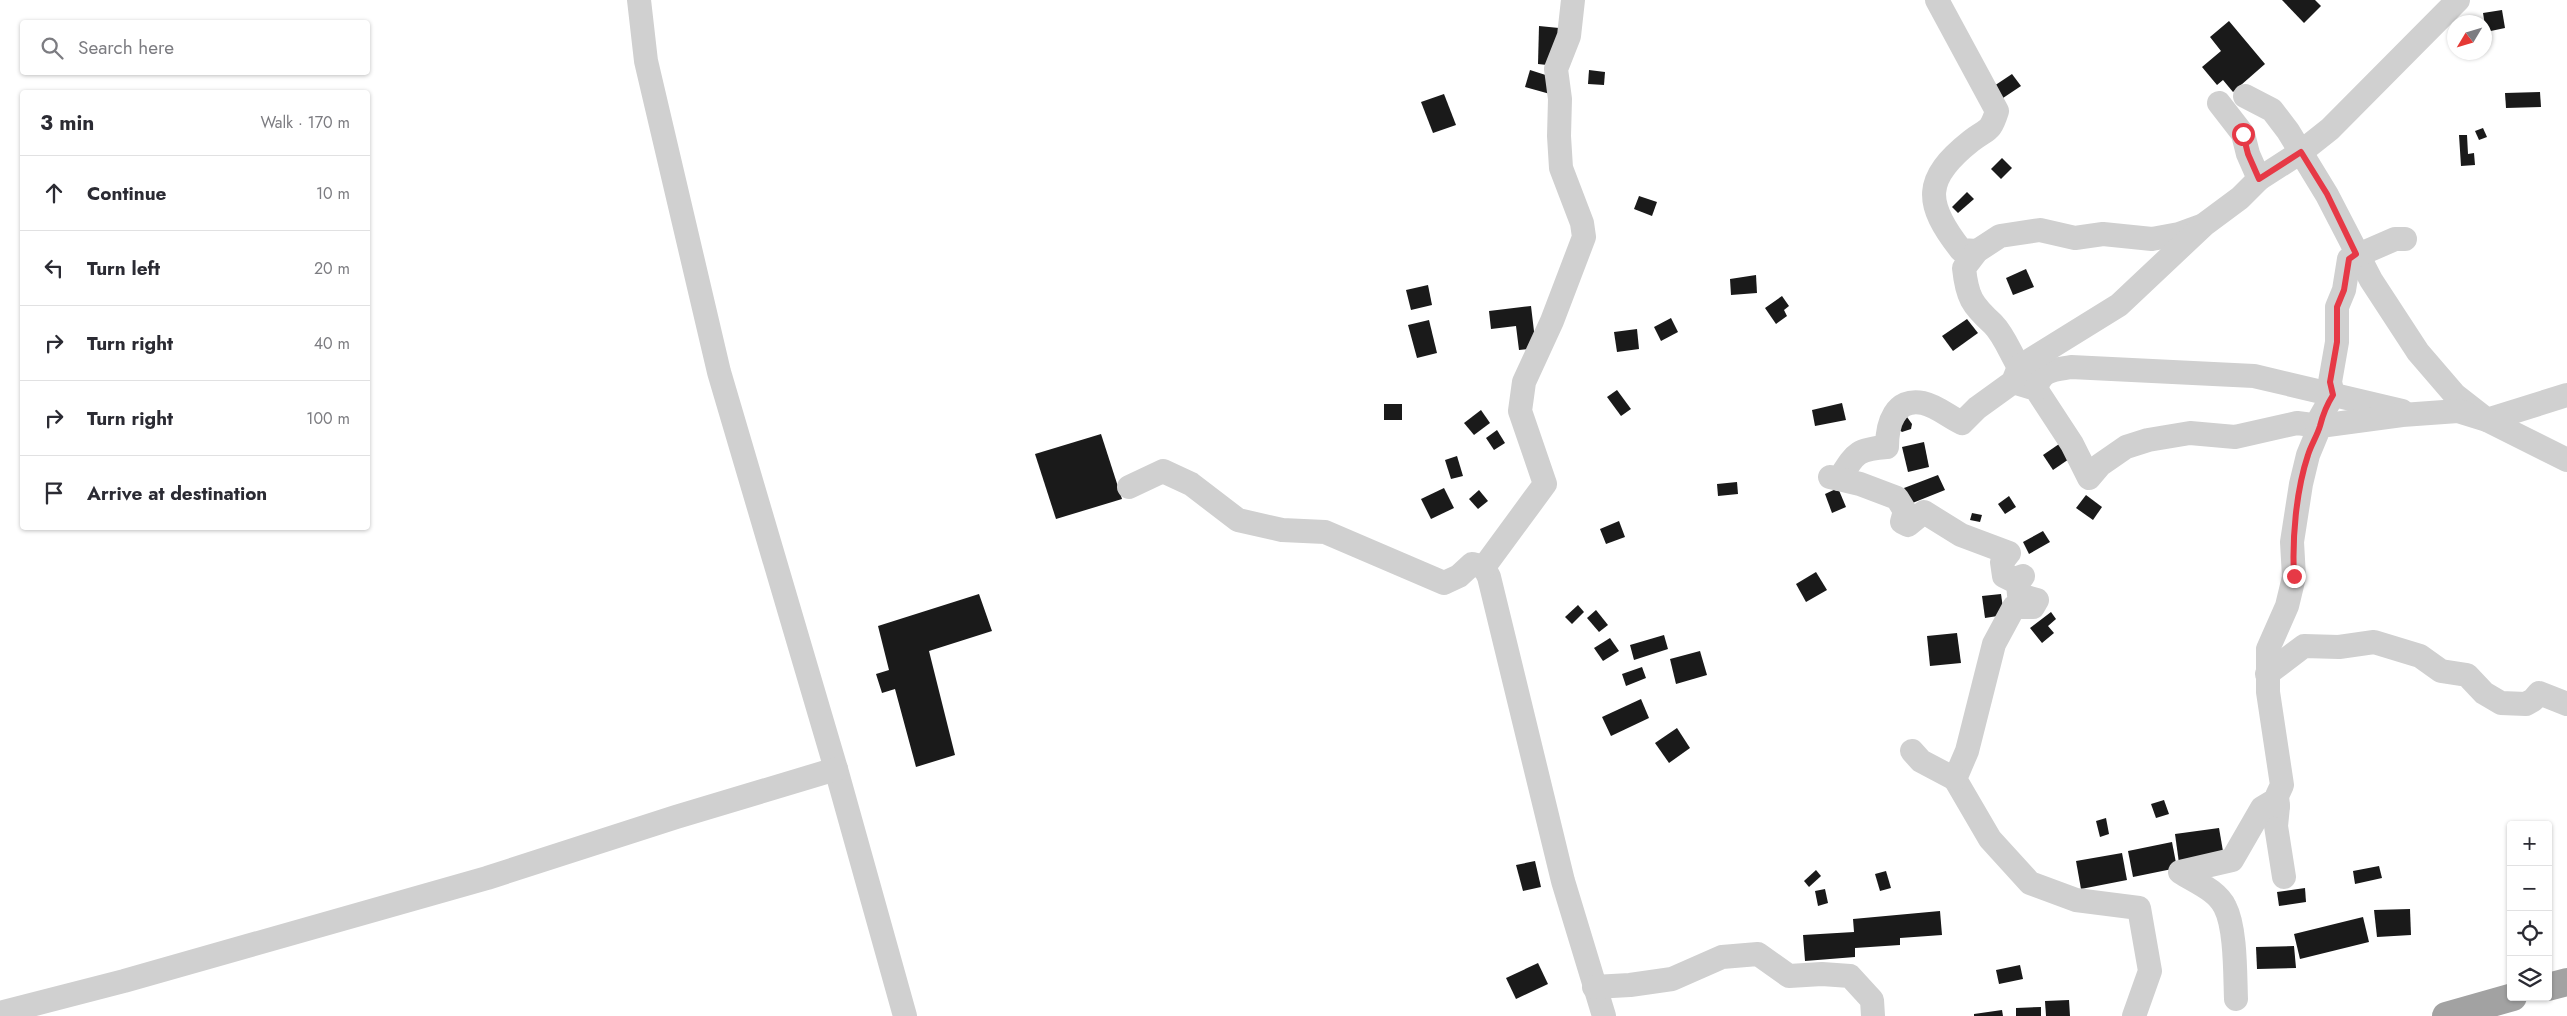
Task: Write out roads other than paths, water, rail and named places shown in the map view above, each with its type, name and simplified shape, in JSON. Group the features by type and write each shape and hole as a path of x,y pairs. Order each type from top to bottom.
{"highway":[{"path":"2552,986 2567,982"},
{"path":"2446,1016 2507,999"}],"street":[{"path":"639,0 646,60 720,372 836,769 905,1016"},
{"path":"1484,568 1544,484 1520,411 1524,382 1552,321 1584,237 1582,222 1561,168 1559,136 1560,99 1556,69 1569,36 1573,0"},
{"path":"1937,0 1997,111 1991,128 1972,140 1944,165 1934,184 1937,213 1948,234 1961,250 1977,251"},
{"path":"1955,779 1967,751 1994,644 2014,607 2033,607 2037,600 2019,596 2018,583 2023,576 2012,580 2004,576 2002,562 2009,553 1961,535 1924,512 1908,525 1902,522 1905,511 1897,498 1860,484 1835,478 1865,448 1887,446 1887,433 1898,406 1904,403 1923,402 1962,423 2016,375 2119,305 2205,224 2240,198 2259,179 2301,152 2330,130 2458,0"},
{"path":"2245,96 2272,110 2301,152 2327,194 2356,254 2418,352 2455,395 2487,420"},
{"path":"2219,103 2243,134 2248,154 2259,179"},
{"path":"2205,224 2179,234 2152,239 2103,234 2075,238 2040,230 2000,236 1977,251 1964,268 1966,285 1975,308 1993,324 2016,375 2036,389 2072,444 2089,478 2100,465 2126,447 2148,440 2190,433 2235,437 2297,423 2320,426 2414,414 2458,411 2487,420 2567,460"},
{"path":"2284,877 2276,826 2277,796 2282,785 2274,744 2266,674 2268,649 2287,606 2294,576 2292,542 2301,484 2308,455 2320,426 2320,418 2333,395 2330,382 2337,342 2337,307 2344,290 2349,259 2356,254 2374,250 2395,239 2405,238"},
{"path":"2036,389 2038,379 2047,371 2071,368 2254,376 2414,414"},
{"path":"2487,420 2567,395"},
{"path":"1129,487 1163,470 1191,484 1238,520 1282,530 1324,532 1444,584 1460,576 1472,564 1484,568 1489,577 1563,882 1604,1016"},
{"path":"2266,674 2304,646 2339,647 2374,642 2420,656 2441,671 2467,675 2484,693 2501,703 2526,704 2534,700 2539,693 2567,704"},
{"path":"1912,751 1921,760 1955,779 1990,839 2030,883 2076,900 2139,908 2150,971 2134,1016"},
{"path":"0,1013 124,981 488,878 676,817 836,769"},
{"path":"2236,1000 2232,936 2225,907 2211,891 2180,872 2232,860 2262,808 2272,802 2278,806"},
{"path":"1594,987 1630,986 1672,979 1722,957 1758,954 1790,976 1822,974 1850,976 1872,1000 1873,1016"}]}
